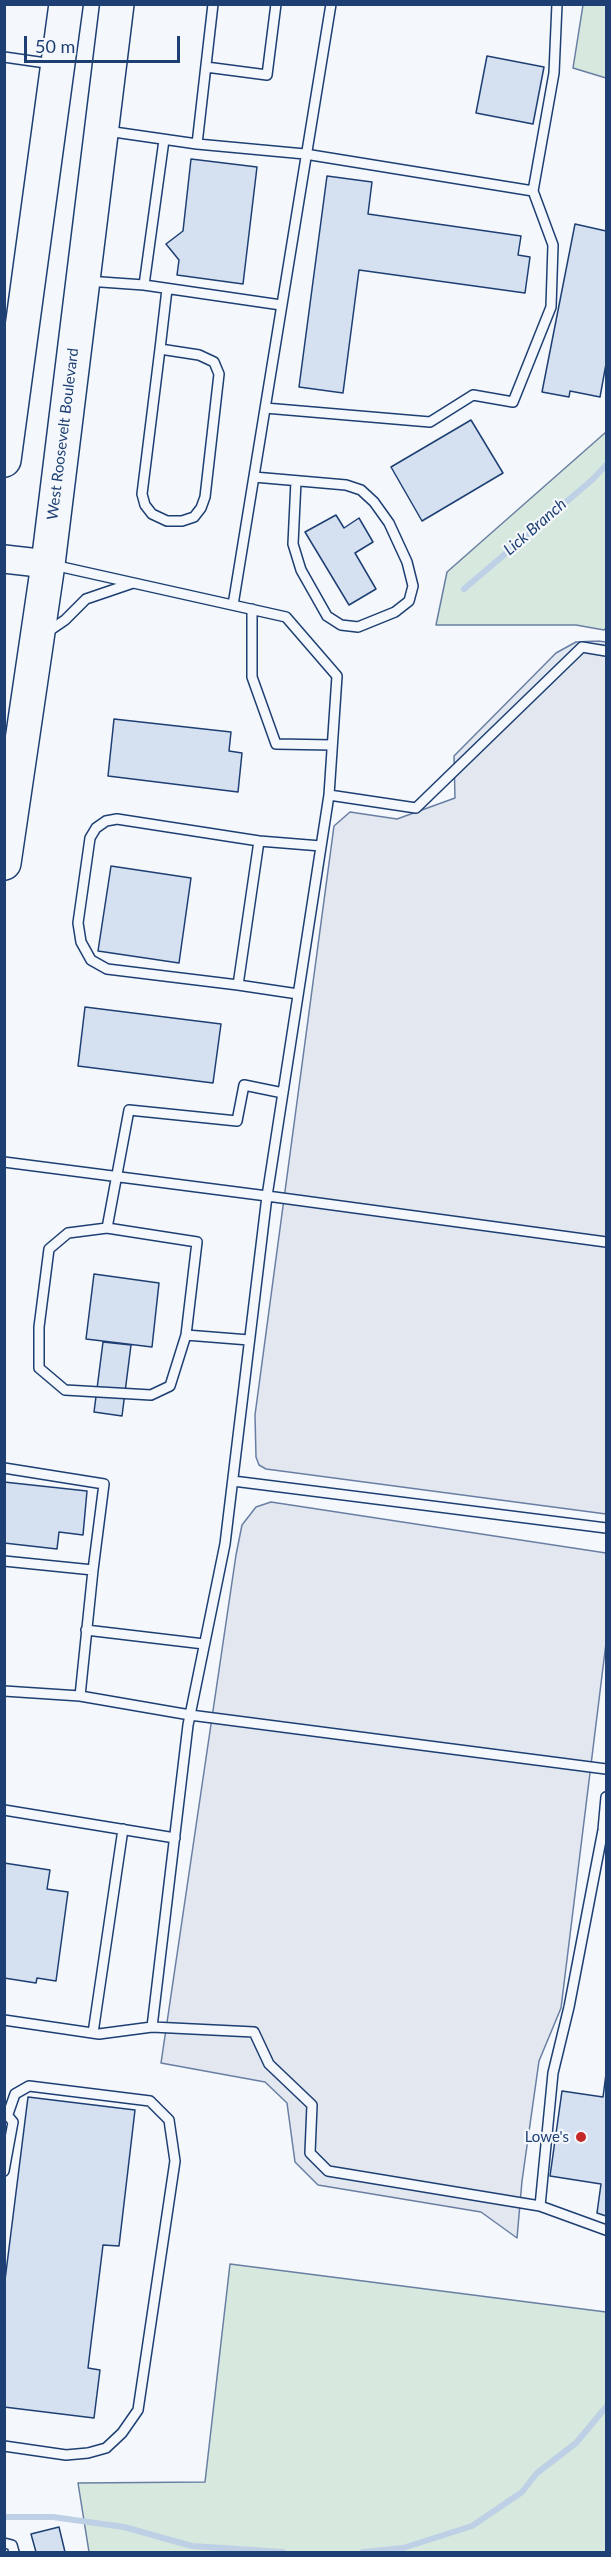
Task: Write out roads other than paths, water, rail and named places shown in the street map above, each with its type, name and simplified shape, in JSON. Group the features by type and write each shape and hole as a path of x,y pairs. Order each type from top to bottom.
{"highway":[{"path":"4,460 16,345 66,4"},
{"path":"93,194 88,117 94,4"},
{"name":"West Roosevelt Boulevard","path":"4,862 48,564 117,4"}],"street":[{"path":"4,559 48,564"}],"lane":[{"path":"197,144 213,4"},
{"path":"206,67 267,75 276,4"},
{"path":"233,605 305,154 332,4"},
{"path":"265,408 430,422 473,395 513,402 551,307 553,245 533,191 554,73 557,4"},
{"path":"4,57 58,64"},
{"path":"100,130 197,144 305,154 533,191"},
{"path":"144,285 164,140"},
{"path":"82,281 144,285 281,305"},
{"path":"160,349 199,355 214,362 219,374 204,497 201,508 194,517 182,521 167,521 152,514 145,505 142,494 167,289"},
{"path":"254,477 346,485 361,490 374,502 388,523 407,562 413,586 408,601 395,612 358,627 341,625 327,616 301,570 293,543 296,481"},
{"path":"48,564 286,617 337,676 329,795 267,1196 225,1544 190,1715 152,2027"},
{"path":"37,640 65,620 86,599 133,583"},
{"path":"252,609 252,677 276,744 332,746"},
{"path":"329,795 416,808 582,647 606,651"},
{"path":"298,994 107,969 91,960 81,942 78,923 90,838 96,828 106,821 117,819 259,841 321,846"},
{"path":"238,985 259,841"},
{"path":"107,1228 129,1110 237,1121 244,1085 283,1093"},
{"path":"4,1162 606,1242"},
{"path":"107,1228 197,1242 186,1335 170,1386 151,1395 65,1390 39,1368 39,1327 49,1249 68,1233 107,1228"},
{"path":"186,1335 249,1340"},
{"path":"4,1468 104,1484 80,1696"},
{"path":"233,1481 606,1528"},
{"path":"4,1561 93,1570"},
{"path":"86,1630 204,1644"},
{"path":"4,1690 80,1696 190,1715 606,1769"},
{"path":"540,2206 553,2073 565,2027 606,1797"},
{"path":"4,1810 175,1838"},
{"path":"93,2033 123,1829"},
{"path":"4,2020 93,2033 152,2027 254,2032 269,2064 312,2105 310,2153 328,2171 540,2206 606,2230"},
{"path":"4,2171 13,2122 6,2112 15,2094 29,2086 150,2101 169,2120 175,2161 138,2410 122,2433 106,2448 88,2453 66,2455 4,2446"},
{"path":"4,2542 12,2545 14,2553"}],"waterway":[{"name":"Lick Branch","path":"464,589 592,480 606,465"},
{"path":"363,2552 403,2548 472,2526 522,2492 537,2473 576,2443 606,2407"},
{"path":"4,2517 53,2517 124,2527 192,2546 283,2552"}],"place":[{"name":"Lowe's","path":"581,2137"}]}
